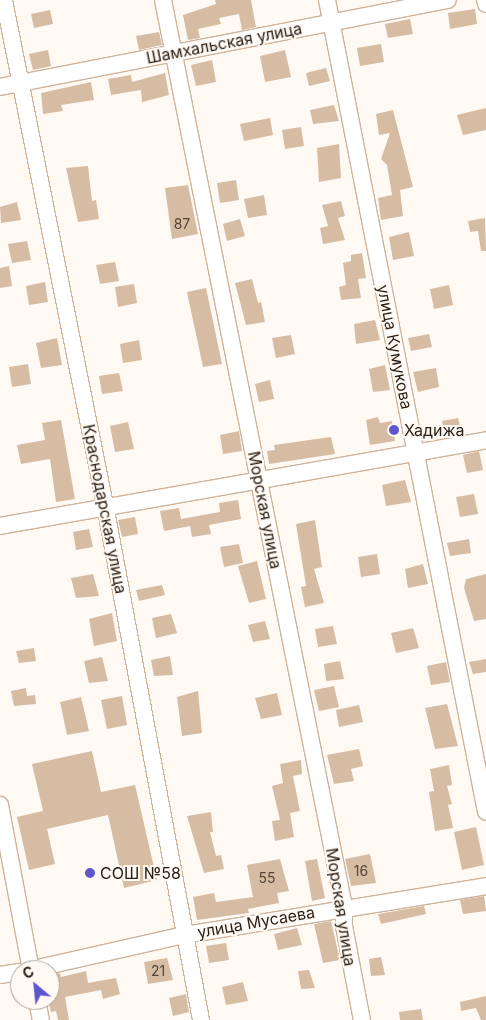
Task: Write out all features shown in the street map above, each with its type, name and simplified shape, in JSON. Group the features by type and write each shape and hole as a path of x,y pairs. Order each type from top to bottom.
{"street":[{"name":"Краснодарская улица","path":"4,0 105,505 201,1020"},
{"name":"Морская улица","path":"163,0 344,907 348,956 362,1020"},
{"name":"улица Кумукова","path":"327,0 486,812"},
{"name":"Шамхальская улица","path":"0,87 448,0"},
{"path":"485,0 486,4"},
{"path":"0,526 105,505 260,481 486,440"},
{"path":"0,805 28,960"},
{"name":"улица Мусаева","path":"60,963 184,935 344,907 486,886"}],"building":[{"path":"215,0 251,0 256,27 242,30 239,14 219,18 221,24 198,29 200,38 188,40 183,15 216,4"},
{"path":"475,9 477,24 450,29 448,13"},
{"path":"50,10 53,24 34,28 31,14"},
{"path":"410,19 413,34 388,38 385,24"},
{"path":"159,32 162,45 139,50 136,36"},
{"path":"381,44 384,62 360,66 357,48"},
{"path":"48,50 51,66 33,70 29,54"},
{"path":"285,50 291,77 265,82 260,56"},
{"path":"212,60 216,82 196,86 191,65"},
{"path":"326,68 330,81 309,86 306,73"},
{"path":"165,73 169,95 142,102 141,90 111,95 108,79 131,75 132,82"},
{"path":"91,82 94,100 61,105 63,111 43,114 41,93"},
{"path":"334,105 339,121 313,124 310,110"},
{"path":"486,108 486,130 463,135 457,115"},
{"path":"393,110 413,187 400,190 403,216 381,220 378,198 392,195 387,165 381,159 390,133 379,135 376,114"},
{"path":"270,118 273,135 244,141 240,124"},
{"path":"301,127 304,146 285,149 282,130"},
{"path":"339,144 341,178 319,182 317,148"},
{"path":"88,166 92,201 96,200 99,219 78,222 66,168"},
{"path":"236,180 239,200 220,203 217,183"},
{"path":"188,185 198,234 172,239 165,188"},
{"path":"264,195 267,215 248,218 244,199"},
{"path":"341,201 345,216 338,218 345,240 323,244 320,228 328,226 322,205"},
{"path":"17,202 21,220 1,223 0,207"},
{"path":"485,218 486,251 481,251 478,231 470,232 468,221"},
{"path":"240,219 245,236 227,241 223,224"},
{"path":"409,232 414,256 393,260 389,237"},
{"path":"27,241 31,260 12,263 8,244"},
{"path":"362,253 366,278 358,279 361,298 341,300 339,287 346,285 343,263 351,261 351,255"},
{"path":"115,262 119,281 100,284 96,265"},
{"path":"9,266 12,286 0,288 0,268"},
{"path":"252,279 258,303 261,302 265,322 246,325 235,283"},
{"path":"45,282 48,302 29,305 26,286"},
{"path":"134,284 137,303 118,307 115,287"},
{"path":"449,285 453,305 434,309 430,289"},
{"path":"206,288 222,364 203,367 187,292"},
{"path":"375,320 380,340 356,344 354,324"},
{"path":"429,334 432,347 411,351 408,338"},
{"path":"291,335 295,354 276,358 272,338"},
{"path":"57,338 62,365 41,368 36,343"},
{"path":"139,340 142,360 123,363 120,344"},
{"path":"28,364 31,384 12,387 9,367"},
{"path":"385,365 390,390 373,392 369,369"},
{"path":"436,368 439,387 418,392 413,372"},
{"path":"119,373 123,391 102,394 99,376"},
{"path":"270,380 274,399 259,402 255,384"},
{"path":"378,417 380,423 392,421 395,441 370,445 366,420"},
{"path":"458,418 461,429 444,432 442,421"},
{"path":"61,420 75,499 56,502 50,459 21,464 17,445 45,440 42,423"},
{"path":"128,422 134,449 115,452 110,426"},
{"path":"239,431 242,451 223,454 220,435"},
{"path":"331,437 335,454 269,464 267,451 275,450 274,445"},
{"path":"479,451 483,470 467,473 463,455"},
{"path":"405,480 411,502 386,506 382,485"},
{"path":"474,494 478,514 460,517 456,497"},
{"path":"238,500 241,519 209,525 211,534 192,537 190,526 164,531 160,511 179,508 181,519 220,512 219,503"},
{"path":"135,517 138,534 122,537 118,520"},
{"path":"315,520 322,567 314,569 324,603 305,607 301,587 306,586 296,524"},
{"path":"89,529 93,547 76,550 73,532"},
{"path":"469,539 471,553 450,556 447,543"},
{"path":"239,544 243,563 224,567 220,547"},
{"path":"377,554 380,574 361,577 358,557"},
{"path":"257,561 266,599 249,603 238,566"},
{"path":"423,564 428,584 408,588 405,569"},
{"path":"93,574 99,596 76,598 71,578"},
{"path":"486,574 486,619 474,621 464,588 466,579"},
{"path":"162,585 165,595 139,601 136,590"},
{"path":"112,613 117,641 94,646 89,619"},
{"path":"171,614 177,633 156,638 152,618"},
{"path":"265,621 270,639 253,642 248,625"},
{"path":"333,626 337,644 318,647 315,629"},
{"path":"413,628 419,648 396,653 391,633"},
{"path":"34,648 36,661 19,663 16,651"},
{"path":"170,656 173,675 154,676 151,660"},
{"path":"102,657 108,681 89,683 84,661"},
{"path":"486,659 486,672 473,674 469,662"},
{"path":"340,661 344,679 326,681 324,664"},
{"path":"446,662 450,682 431,685 427,666"},
{"path":"334,686 339,707 319,711 314,690"},
{"path":"26,688 27,696 35,695 36,704 14,706 11,691"},
{"path":"198,691 202,733 182,736 177,697"},
{"path":"277,693 282,715 261,719 255,698"},
{"path":"122,696 127,725 107,729 101,700"},
{"path":"81,697 89,731 67,735 60,702"},
{"path":"447,704 458,746 435,749 425,708"},
{"path":"359,705 363,722 339,727 336,710"},
{"path":"359,749 363,766 351,769 354,781 334,784 327,755"},
{"path":"92,751 101,792 135,785 157,880 124,888 108,815 47,829 55,864 29,870 17,817 43,811 32,764"},
{"path":"301,760 302,774 293,776 300,811 290,813 294,837 275,841 272,821 280,820 272,786 283,783 280,764"},
{"path":"449,765 452,785 447,786 452,804 448,805 453,828 435,831 429,792 434,791 430,769"},
{"path":"211,812 213,832 210,832 216,856 221,855 224,869 204,873 187,816"},
{"path":"476,827 484,865 462,870 454,832"},
{"path":"370,854 376,883 351,886 345,859"},
{"path":"280,859 289,891 277,893 279,903 248,909 249,913 197,920 193,897 214,893 216,902 253,897 247,865"},
{"path":"317,859 325,898 312,901 305,861"},
{"path":"484,896 486,911 463,914 460,900"},
{"path":"424,906 426,914 381,924 378,914"},
{"path":"331,921 340,960 323,963 314,924"},
{"path":"297,928 302,945 278,950 274,934"},
{"path":"226,943 229,960 209,963 206,946"},
{"path":"381,957 385,975 371,976 369,959"},
{"path":"167,958 173,980 148,984 144,962"},
{"path":"309,970 315,988 301,989 298,971"},
{"path":"86,971 88,983 116,978 120,994 103,999 101,990 65,997 69,1020 58,1020 56,1011 51,1012 50,1010 60,1010 60,973 61,977"},
{"path":"243,982 248,1001 226,1005 222,987"},
{"path":"186,994 189,1012 173,1016 169,998"},
{"path":"486,996 486,1020 481,1020 476,1008 461,1011 460,1002"},
{"path":"421,1009 423,1020 400,1020 399,1012"}],"place":[{"name":"Хадижа","path":"394,430"},
{"name":"СОШ №58","path":"90,873"}]}
